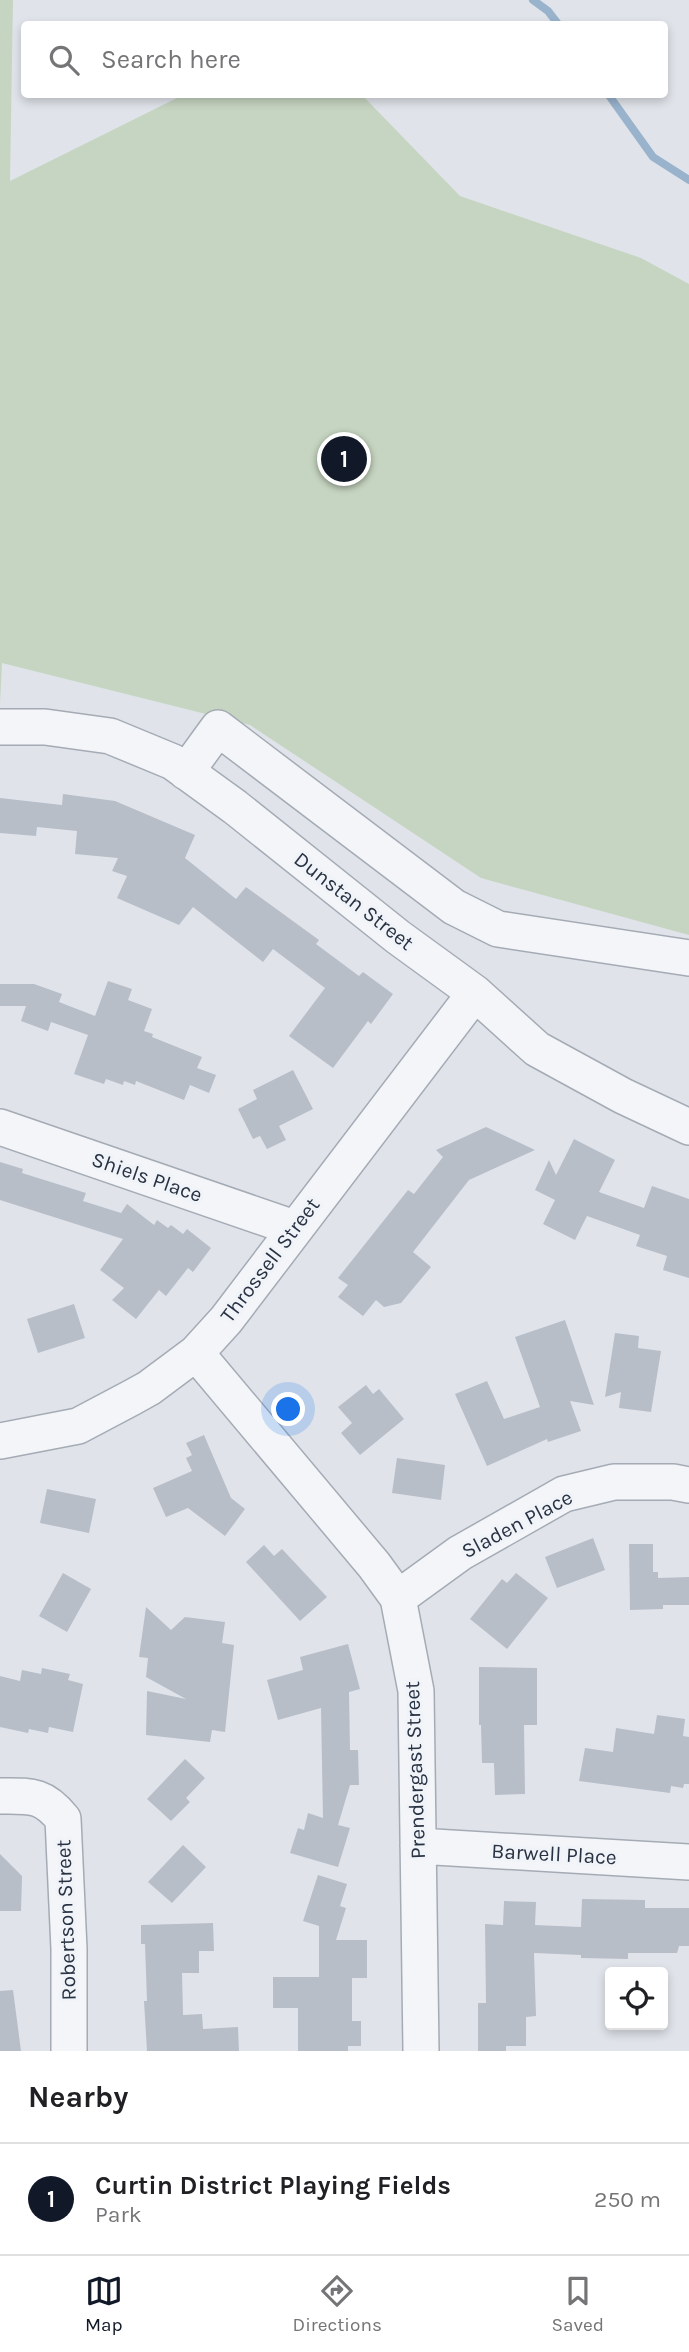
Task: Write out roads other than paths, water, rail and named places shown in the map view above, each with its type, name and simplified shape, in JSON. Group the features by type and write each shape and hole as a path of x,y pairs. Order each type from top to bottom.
{"street":[{"name":"Dunstan Street","path":"0,727 45,727 110,736 173,762 235,807 398,937 475,993 537,1049 623,1096 689,1127"},
{"path":"186,772 218,728 454,907 498,929 689,958"},
{"name":"Throssell Street","path":"0,1441 78,1426 149,1388 196,1353 226,1320 294,1227 475,993"},
{"name":"Shiels Place","path":"0,1127 294,1227"},
{"name":"Prendergast Street","path":"196,1353 374,1565 398,1598 416,1691 421,2051"},
{"name":"Sladen Place","path":"398,1598 460,1553 564,1494 614,1482 673,1482 689,1485"},
{"name":"Robertson Street","path":"0,1796 33,1796 51,1804 63,1819 69,1949 69,2051"},
{"name":"Barwell Place","path":"418,1846 689,1862"}],"waterway":[{"path":"533,0 548,11 556,21"},
{"path":"611,98 653,157 689,180"}],"place":[{"name":"Curtin District Playing Fields","path":"344,459"}]}
